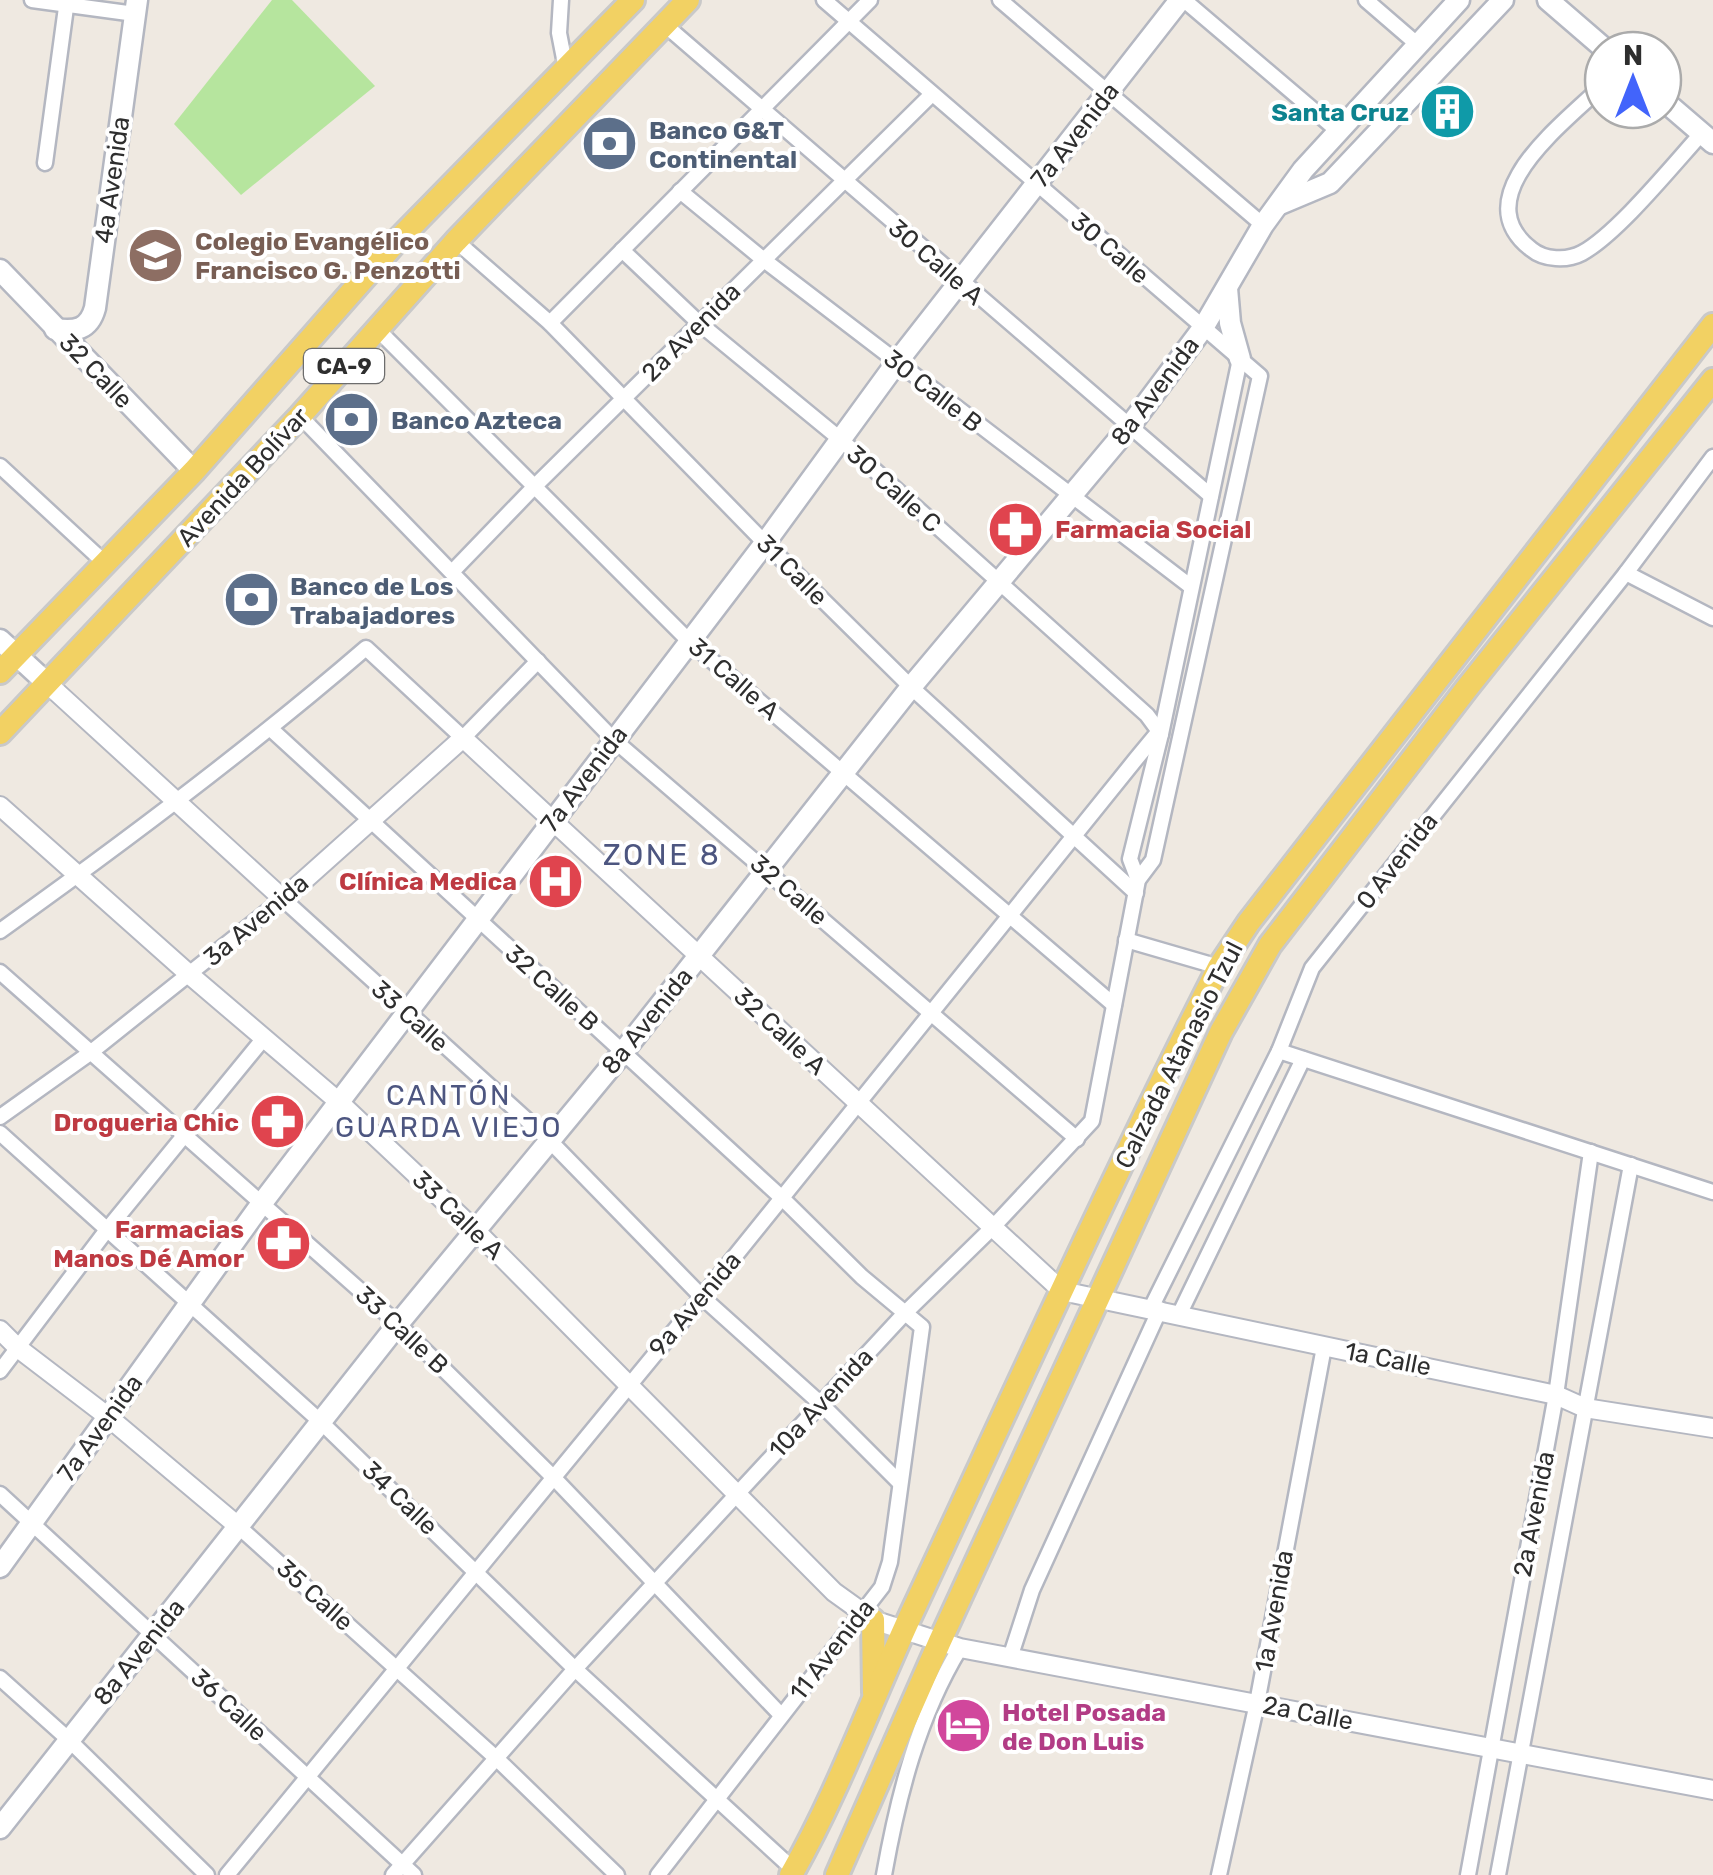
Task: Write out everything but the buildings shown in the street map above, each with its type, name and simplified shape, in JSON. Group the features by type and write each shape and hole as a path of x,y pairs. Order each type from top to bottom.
{"main road":[{"name":"Avenida Bolívar","path":"5,656 106,564 394,245 633,0"},
{"name":"Avenida Bolívar","path":"0,733 300,416 456,240 688,0"},
{"name":"7a Avenida","path":"0,1567 107,1416 192,1306 262,1203 765,544 897,362 1182,0"},
{"name":"8a Avenida","path":"0,1828 398,1324 700,957 911,687 1129,427 1203,328 1264,225 1303,170 1459,0"},
{"name":"8a Avenida","path":"1280,204 1330,183 1502,0"},
{"path":"1548,0 1583,30"},
{"name":"4a Avenida","path":"55,329 78,330 94,314 136,7"},
{"path":"1683,117 1708,138"},
{"name":"32 Calle","path":"0,270 194,471"},
{"path":"1227,286 1230,323 1240,359"},
{"name":"Calzada Atanasio Tzul","path":"792,1873 1062,1291 1219,968 1261,906 1713,325"},
{"name":"Calzada Atanasio Tzul","path":"836,1875 950,1645 1098,1298 1221,1032 1270,945 1467,688 1713,380"},
{"name":"33 Calle","path":"5,656 48,684"},
{"path":"867,1617 874,1703"}],"street":[{"path":"32,0 136,7"},
{"path":"562,0 559,33 566,69"},
{"name":"30 Calle","path":"824,0 1260,376"},
{"path":"550,324 870,0"},
{"path":"1000,0 1264,225"},
{"path":"1182,0 1338,131"},
{"path":"1366,0 1418,44"},
{"path":"45,162 67,3"},
{"name":"30 Calle A","path":"665,25 1210,496"},
{"name":"2a Avenida","path":"452,572 932,94"},
{"path":"1583,105 1524,164 1511,186 1508,216 1516,236 1534,252 1558,259 1578,255 1601,240 1708,138"},
{"name":"30 Calle B","path":"680,191 764,260 1190,586"},
{"name":"31 Calle","path":"456,240 550,324 911,687 1074,836 1137,886"},
{"name":"30 Calle C","path":"622,250 700,324 840,440 1147,715 1160,734"},
{"name":"31 Calle A","path":"377,329 689,641 1114,1005"},
{"name":"10a Avenida","path":"1137,886 1130,859 1240,359"},
{"name":"10a Avenida","path":"404,1871 575,1669 904,1314 1092,1121 1137,886 1153,860 1260,376"},
{"name":"32 Calle","path":"300,416 614,740 1077,1140"},
{"name":"0 Avenida","path":"1010,1658 1032,1590 1156,1309 1279,1051 1312,968 1713,458"},
{"path":"0,466 106,564"},
{"path":"1626,573 1713,618"},
{"name":"32 Calle A","path":"272,730 366,648 1062,1291"},
{"name":"3a Avenida","path":"0,1117 90,1053 283,900 462,738 538,661"},
{"name":"33 Calle","path":"48,684 406,1014 549,1140 702,1296 899,1482"},
{"path":"0,931 272,730"},
{"name":"32 Calle B","path":"272,730 922,1327"},
{"name":"9a Avenida","path":"227,1875 478,1574 628,1384 1160,734"},
{"name":"33 Calle A","path":"0,806 339,1102 476,1231 834,1592 867,1617 904,1630"},
{"path":"1126,940 1219,968"},
{"name":"33 Calle B","path":"0,972 398,1324 656,1582 780,1714"},
{"path":"0,1372 106,1231 264,1038"},
{"path":"1279,1051 1713,1192"},
{"path":"1180,1313 1302,1059"},
{"name":"34 Calle","path":"0,1133 322,1423 575,1669 717,1797 792,1873"},
{"name":"2a Avenida","path":"1468,1875 1556,1395 1591,1152"},
{"name":"2a Avenida","path":"1498,1875 1630,1165"},
{"name":"1a Calle","path":"1062,1291 1556,1395 1585,1408 1713,1428"},
{"name":"11 Avenida","path":"658,1875 780,1714 867,1617 882,1587 890,1562 922,1327"},
{"name":"35 Calle","path":"0,1330 239,1527 496,1758 617,1875"},
{"name":"1a Avenida","path":"1219,1875 1257,1703 1324,1347"},
{"name":"36 Calle","path":"0,1494 404,1871"},
{"name":"2a Calle","path":"904,1630 1010,1658 1713,1790"},
{"path":"884,1875 917,1738 950,1645"},
{"path":"0,1678 208,1875"}],"green space":[{"path":"272,0 292,0 375,86 241,195 174,124"}],"place":[{"name":"Santa Cruz","path":"1448,112"},
{"name":"Banco G&T Continental","path":"610,144"},
{"name":"Colegio Evangélico Francisco G. Penzotti","path":"156,255"},
{"name":"Banco Azteca","path":"352,420"},
{"name":"Farmacia Social","path":"1016,529"},
{"name":"Banco de Los Trabajadores","path":"251,600"},
{"name":"Clínica Medica","path":"556,881"},
{"name":"Drogueria Chic","path":"278,1122"},
{"name":"Farmacias Manos Dé Amor","path":"283,1243"},
{"name":"Hotel Posada de Don Luis","path":"963,1726"}],"district":[{"name":"ZONE 8","path":"662,855"},
{"name":"CANTÓN GUARDA VIEJO","path":"449,1111"}]}
